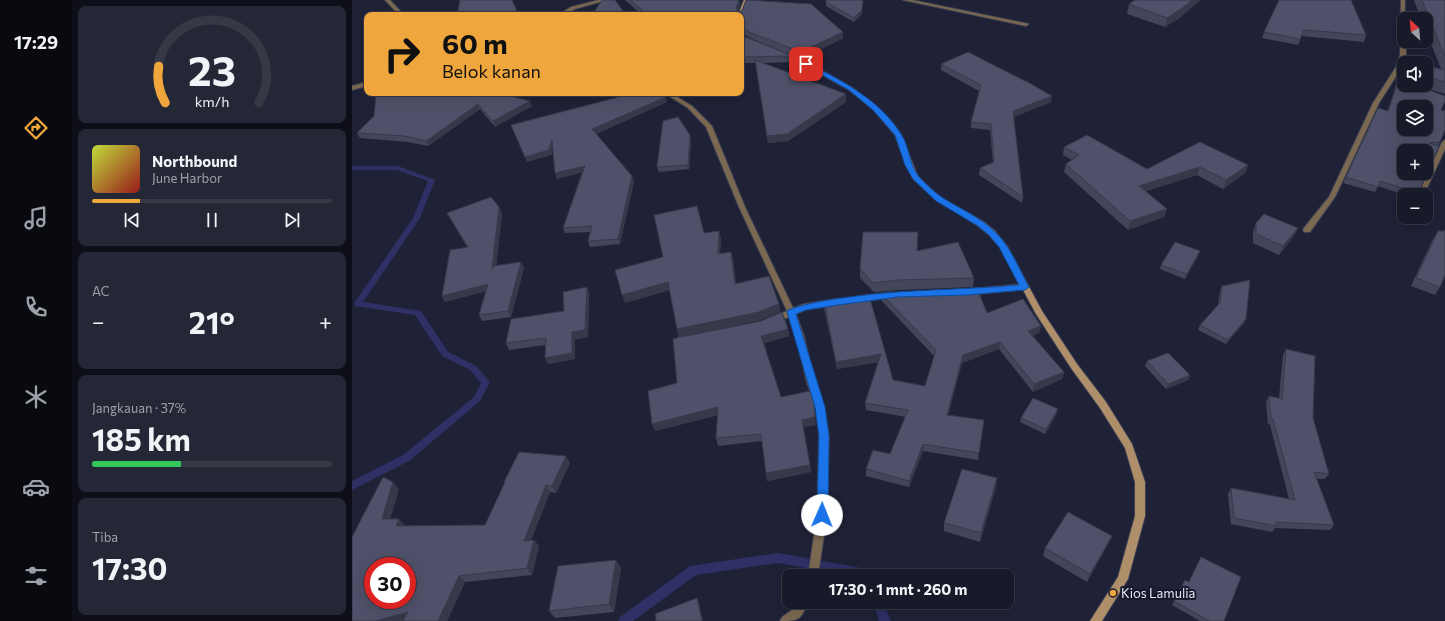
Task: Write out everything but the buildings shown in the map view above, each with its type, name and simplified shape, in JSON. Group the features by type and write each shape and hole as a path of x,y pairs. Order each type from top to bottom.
{"street":[{"path":"387,0 399,12"},
{"path":"567,12 580,6 605,0"},
{"path":"741,12 746,0"},
{"path":"905,0 1026,24"},
{"path":"1307,230 1332,197 1376,103 1395,80 1403,55 1403,0"},
{"path":"774,50 806,64 851,89 875,108 898,135 915,178 939,199 992,233 1003,246 1039,312 1074,366 1103,405 1129,447 1140,482 1140,516 1123,579 1096,621"},
{"path":"352,88 364,85"},
{"path":"673,96 690,106 709,126 742,207 798,310 820,407 824,436 822,515 815,569"},
{"path":"1424,188 1445,142"},
{"path":"959,293 1025,287"},
{"path":"762,324 798,310 849,300 898,294"},
{"path":"786,621 796,614 799,609"}],"waterway":[{"path":"352,168 398,168 432,180 416,218 358,304 418,313 445,354 473,368 486,382 477,399 406,458 352,486"},
{"path":"624,621 694,570 778,558 839,569"},
{"path":"881,609 885,621"}],"place":[{"name":"Kios Lamulia","path":"1113,593"}],"route":[{"path":"806,64 851,89 875,108 890,123 898,135 915,178 939,199 992,233 1003,246 1025,287 967,292 898,294 804,307 791,312 800,336 811,383 820,407 824,436 822,515"}]}
